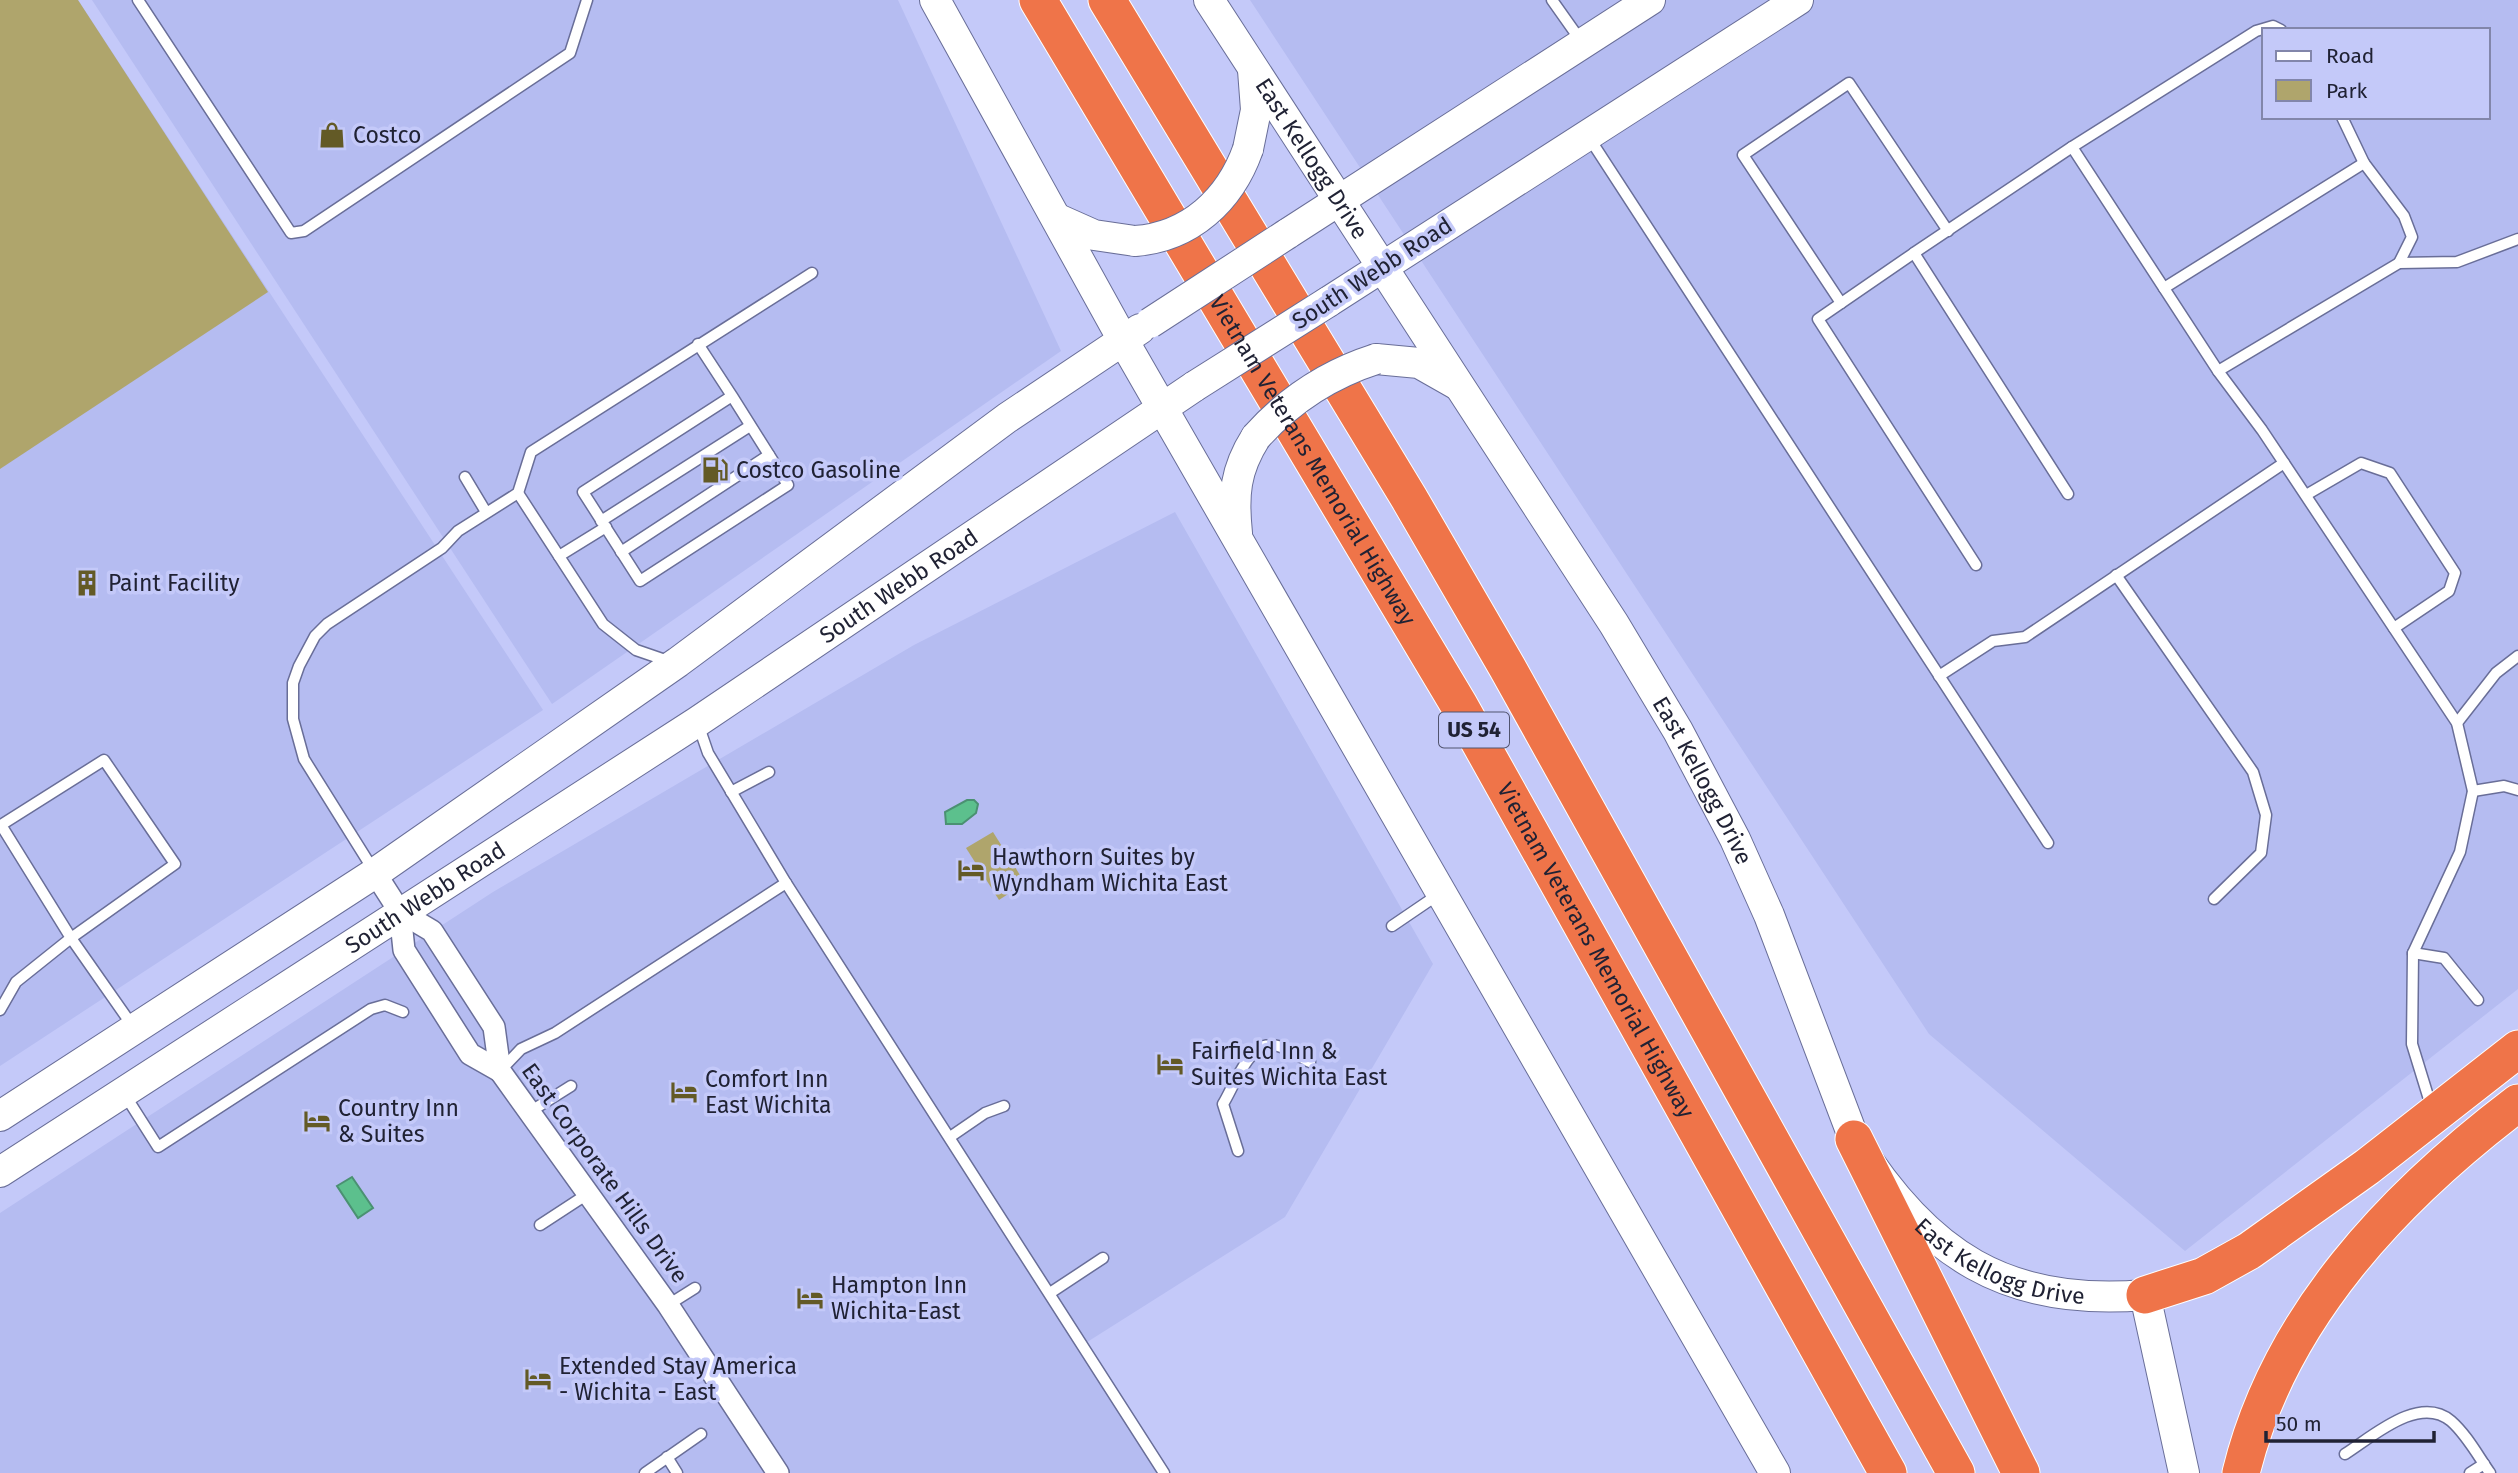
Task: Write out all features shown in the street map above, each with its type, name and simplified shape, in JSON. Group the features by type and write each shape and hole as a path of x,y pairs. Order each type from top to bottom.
{"highway":[{"name":"Vietnam Veterans Memorial Highway","path":"1038,0 1460,705 1888,1473"},
{"name":"US 54","path":"1107,0 1388,463 1494,645 1956,1473"},
{"path":"2145,1294 2204,1276 2249,1251 2434,1115 2518,1049"},
{"path":"2241,1473 2251,1437 2282,1366 2334,1282 2413,1193 2449,1158 2518,1103"},
{"path":"1854,1139 2021,1473"}],"main road":[{"path":"934,0 1123,340 1775,1473"},
{"name":"East Kellogg Drive","path":"1209,0 1384,266 1647,676 1707,786 1769,915 1854,1139 1902,1207 1945,1247 1970,1264 2023,1286 2084,1297 2145,1294"},
{"name":"South Webb Road","path":"0,1116 375,873 678,662 959,453 1123,340 1650,0"},
{"name":"South Webb Road","path":"0,1172 697,722 1195,386 1798,0"},
{"path":"1058,219 1094,235 1135,241 1159,239 1180,230 1219,201 1232,186 1248,149 1256,110 1252,66"},
{"path":"1238,539 1236,486 1241,460 1256,437 1282,411 1313,387 1355,365 1376,359 1419,363 1436,370 1464,391"},
{"path":"2145,1294 2184,1473"}],"street":[{"name":"East Corporate Hills Drive","path":"375,873 400,912 432,932 494,1027 500,1071 668,1305 778,1473"},
{"path":"400,912 404,950 470,1054 500,1071"}],"lane":[{"path":"138,0 291,233 304,231 570,53 587,0"},
{"path":"1552,0 1583,43"},
{"path":"1976,565 1818,319 2072,147 2262,29"},
{"path":"1842,303 1743,155 1849,83 1948,231"},
{"path":"2218,370 2399,262 2413,237 2403,216 2364,163 2343,119"},
{"path":"1587,135 2048,843"},
{"path":"2072,147 2218,370 2306,495 2457,723 2473,791 2460,852 2413,953 2412,1044 2434,1115"},
{"path":"2164,288 2364,163"},
{"path":"2399,262 2457,262 2518,239"},
{"path":"1914,253 2068,494"},
{"path":"375,873 304,759 293,719 293,683 316,636 327,624 442,548 458,531 519,493 531,452 812,273"},
{"path":"698,344 732,396 788,485 640,581 583,492 732,396"},
{"path":"559,556 750,426"},
{"path":"621,552 769,455"},
{"path":"1939,676 1993,641 2025,637 2284,463"},
{"path":"2306,495 2361,463 2390,473 2455,573 2449,591 2394,628"},
{"path":"465,477 486,512"},
{"path":"519,493 603,624 649,657 678,662"},
{"path":"2116,575 2253,772 2266,816 2261,853 2214,899"},
{"path":"2457,723 2496,673 2518,656"},
{"path":"697,722 708,753 786,883 1164,1473"},
{"path":"0,1010 16,982 71,938 175,864 104,760 1,825 71,938 135,1028"},
{"path":"731,792 769,772"},
{"path":"2473,791 2504,786 2518,790"},
{"path":"500,1071 521,1049 555,1033 786,883"},
{"path":"1392,926 1442,893"},
{"path":"2413,953 2444,958 2478,1000"},
{"path":"123,1093 158,1147 371,1009 385,1005 403,1012"},
{"path":"1238,1151 1223,1104 1254,1051 1267,1045 1280,1046 1310,1062"},
{"path":"528,1113 571,1086"},
{"path":"950,1137 985,1113 1004,1106"},
{"path":"540,1225 589,1193"},
{"path":"1050,1293 1103,1258"},
{"path":"668,1305 695,1288"},
{"path":"2345,1454 2402,1418 2417,1413 2435,1413 2449,1419 2487,1469 2470,1473"},
{"path":"645,1473 701,1434"},
{"path":"667,1458 677,1473"}],"shaded area":[{"path":"0,0 78,0 543,710 0,1066"},
{"name":"Costco","path":"92,0 898,0 1061,351 552,704"},
{"path":"1250,0 2518,0 2518,989 2185,1251 1929,1034"},
{"path":"1175,512 1433,964 1285,1217 1084,1344 1167,1473 0,1473 0,1213 493,892 914,645"},
{"path":"967,800 974,800 978,804 976,813 962,824 946,824 945,812"},
{"path":"352,1177 373,1208 358,1218 337,1186"}],"green space":[{"path":"0,0 78,0 268,292 0,469"},
{"path":"993,832 1025,883 999,900 966,848"}],"place":[{"name":"Costco","path":"332,135"},
{"name":"Costco Gasoline","path":"715,470"},
{"name":"Paint Facility","path":"87,583"},
{"name":"Hawthorn Suites by Wyndham Wichita East","path":"971,870"},
{"name":"Fairfield Inn & Suites Wichita East","path":"1170,1064"},
{"name":"Comfort Inn East Wichita","path":"684,1092"},
{"name":"Country Inn & Suites","path":"317,1121"},
{"name":"Hampton Inn Wichita-East","path":"810,1298"},
{"name":"Extended Stay America - Wichita - East","path":"538,1379"}]}
